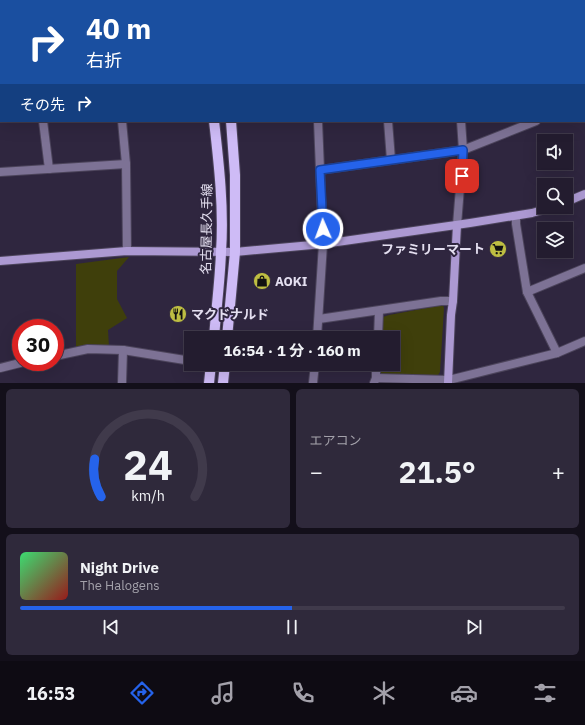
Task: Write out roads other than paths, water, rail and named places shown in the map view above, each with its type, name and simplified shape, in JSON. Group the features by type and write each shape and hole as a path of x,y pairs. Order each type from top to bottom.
{"main road":[{"name":"名古屋長久手線","path":"214,122 221,211 221,252 215,331"},
{"path":"228,331 235,252 235,175 231,122"},
{"path":"209,383 210,371"},
{"path":"223,383 224,371"}],"street":[{"path":"43,122 49,169"},
{"path":"122,122 126,164 127,251"},
{"path":"318,122 323,244 318,331"},
{"path":"388,122 391,160"},
{"path":"448,382 450,315 453,301 463,150 461,122"},
{"path":"320,170 463,150 532,122"},
{"path":"0,172 126,164"},
{"path":"573,199 585,194"},
{"path":"0,261 127,251 235,252 323,244 457,225 537,212"},
{"path":"516,216 527,292 557,353"},
{"path":"527,292 585,268"},
{"path":"319,319 441,301 453,301"},
{"path":"378,331 379,311"},
{"path":"375,380 448,382 557,353 585,341"},
{"path":"64,354 88,349 123,350 184,360"},
{"path":"122,383 123,350"},
{"path":"0,368 12,365"},
{"path":"313,383 314,371"}],"place":[{"name":"ファミリーマート","path":"498,249"},
{"name":"AOKI","path":"262,281"},
{"name":"マクドナルド","path":"178,314"}]}
